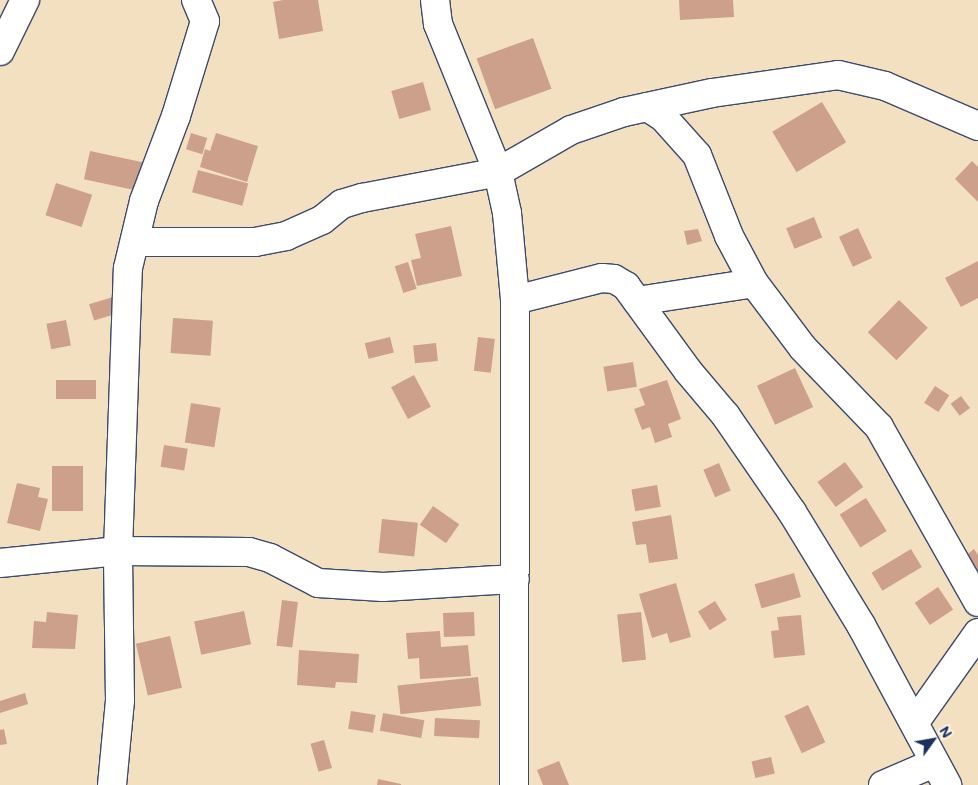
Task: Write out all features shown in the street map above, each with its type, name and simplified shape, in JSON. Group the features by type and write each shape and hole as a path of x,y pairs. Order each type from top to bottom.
{"street":[{"path":"0,51 25,0"},
{"path":"112,785 120,700 118,551 128,268 144,201 176,116 204,21 196,0"},
{"path":"434,0 438,24 498,172 508,213 515,300 514,785"},
{"path":"135,242 255,242 303,229 342,204 362,198 498,172 571,130 647,107 712,92 838,75 885,86 978,126"},
{"path":"647,107 663,117 697,156 729,236 754,283 803,348 879,427 978,602"},
{"path":"515,300 602,278 614,279 626,286 726,416 792,512 915,722 941,774 882,785"},
{"path":"637,301 754,283"},
{"path":"0,563 118,551 249,552 270,558 318,583 374,587 514,579"},
{"path":"915,722 978,633"}],"building":[{"path":"283,0 318,0 323,31 279,39 273,2"},
{"path":"679,0 733,0 734,17 680,20"},
{"path":"533,38 551,89 495,109 477,59"},
{"path":"423,82 431,110 399,119 391,91"},
{"path":"822,102 846,142 796,172 772,132"},
{"path":"191,133 207,138 202,154 186,149"},
{"path":"216,133 258,146 247,182 200,167 205,149 210,151"},
{"path":"90,151 144,162 138,191 84,179"},
{"path":"972,161 978,167 978,202 955,179"},
{"path":"198,170 248,183 242,206 192,192"},
{"path":"56,183 92,195 82,227 45,215"},
{"path":"814,217 822,237 794,249 786,228"},
{"path":"451,226 462,276 417,286 411,260 421,258 415,234"},
{"path":"858,228 872,258 853,267 839,237"},
{"path":"698,229 702,241 687,245 684,231"},
{"path":"978,261 978,298 961,307 945,278"},
{"path":"408,262 417,289 403,293 395,266"},
{"path":"113,297 118,313 94,321 89,304"},
{"path":"899,300 928,328 897,360 868,332"},
{"path":"173,318 213,321 210,356 171,353"},
{"path":"66,320 71,346 51,349 46,324"},
{"path":"390,337 394,353 369,359 365,343"},
{"path":"478,337 495,339 491,373 474,371"},
{"path":"436,343 438,361 415,363 413,345"},
{"path":"633,362 637,387 607,391 603,367"},
{"path":"795,368 813,407 775,425 757,386"},
{"path":"414,375 431,407 408,419 391,387"},
{"path":"56,380 96,380 96,399 56,399"},
{"path":"667,380 681,419 668,424 672,437 655,443 650,427 642,430 634,409 645,405 639,389"},
{"path":"935,386 949,395 938,412 924,403"},
{"path":"961,396 970,408 960,416 951,404"},
{"path":"191,403 221,408 214,447 185,443"},
{"path":"164,445 188,449 184,470 161,467"},
{"path":"845,462 863,487 836,507 817,482"},
{"path":"719,463 731,491 715,497 703,470"},
{"path":"52,466 83,466 83,511 52,511"},
{"path":"17,483 40,488 38,497 48,499 40,531 7,523"},
{"path":"657,485 661,507 635,511 631,490"},
{"path":"866,498 887,531 860,548 840,514"},
{"path":"433,506 459,524 446,543 420,525"},
{"path":"671,515 678,559 649,563 646,544 636,545 632,522"},
{"path":"382,519 418,523 414,557 378,553"},
{"path":"911,549 922,567 882,591 872,573"},
{"path":"974,549 978,555 978,580 963,558"},
{"path":"794,573 801,597 761,608 755,584"},
{"path":"676,583 691,637 670,643 667,633 652,638 639,594"},
{"path":"938,587 953,609 930,625 915,603"},
{"path":"282,600 298,602 292,648 276,646"},
{"path":"715,601 727,620 710,630 698,612"},
{"path":"244,611 251,644 201,655 194,622"},
{"path":"47,612 78,615 75,649 32,648 34,621 46,622"},
{"path":"474,612 475,636 444,637 443,613"},
{"path":"641,612 646,660 622,662 617,615"},
{"path":"801,615 805,655 774,658 771,631 779,630 777,617"},
{"path":"440,631 441,647 468,645 471,676 420,679 419,658 408,659 406,633"},
{"path":"170,636 182,688 148,696 136,644"},
{"path":"299,650 359,654 357,683 336,682 335,688 297,685"},
{"path":"478,677 481,706 400,714 397,685"},
{"path":"25,693 28,704 0,713 0,701"},
{"path":"808,705 825,742 802,753 784,716"},
{"path":"351,711 376,715 373,733 348,729"},
{"path":"383,713 424,720 421,738 380,731"},
{"path":"435,718 480,720 479,738 434,736"},
{"path":"4,729 7,744 0,745 0,730"},
{"path":"324,740 332,768 319,772 311,744"},
{"path":"771,757 775,774 755,778 752,761"},
{"path":"559,761 569,785 543,785 537,770"},
{"path":"378,779 401,784 401,785 377,785"}]}
